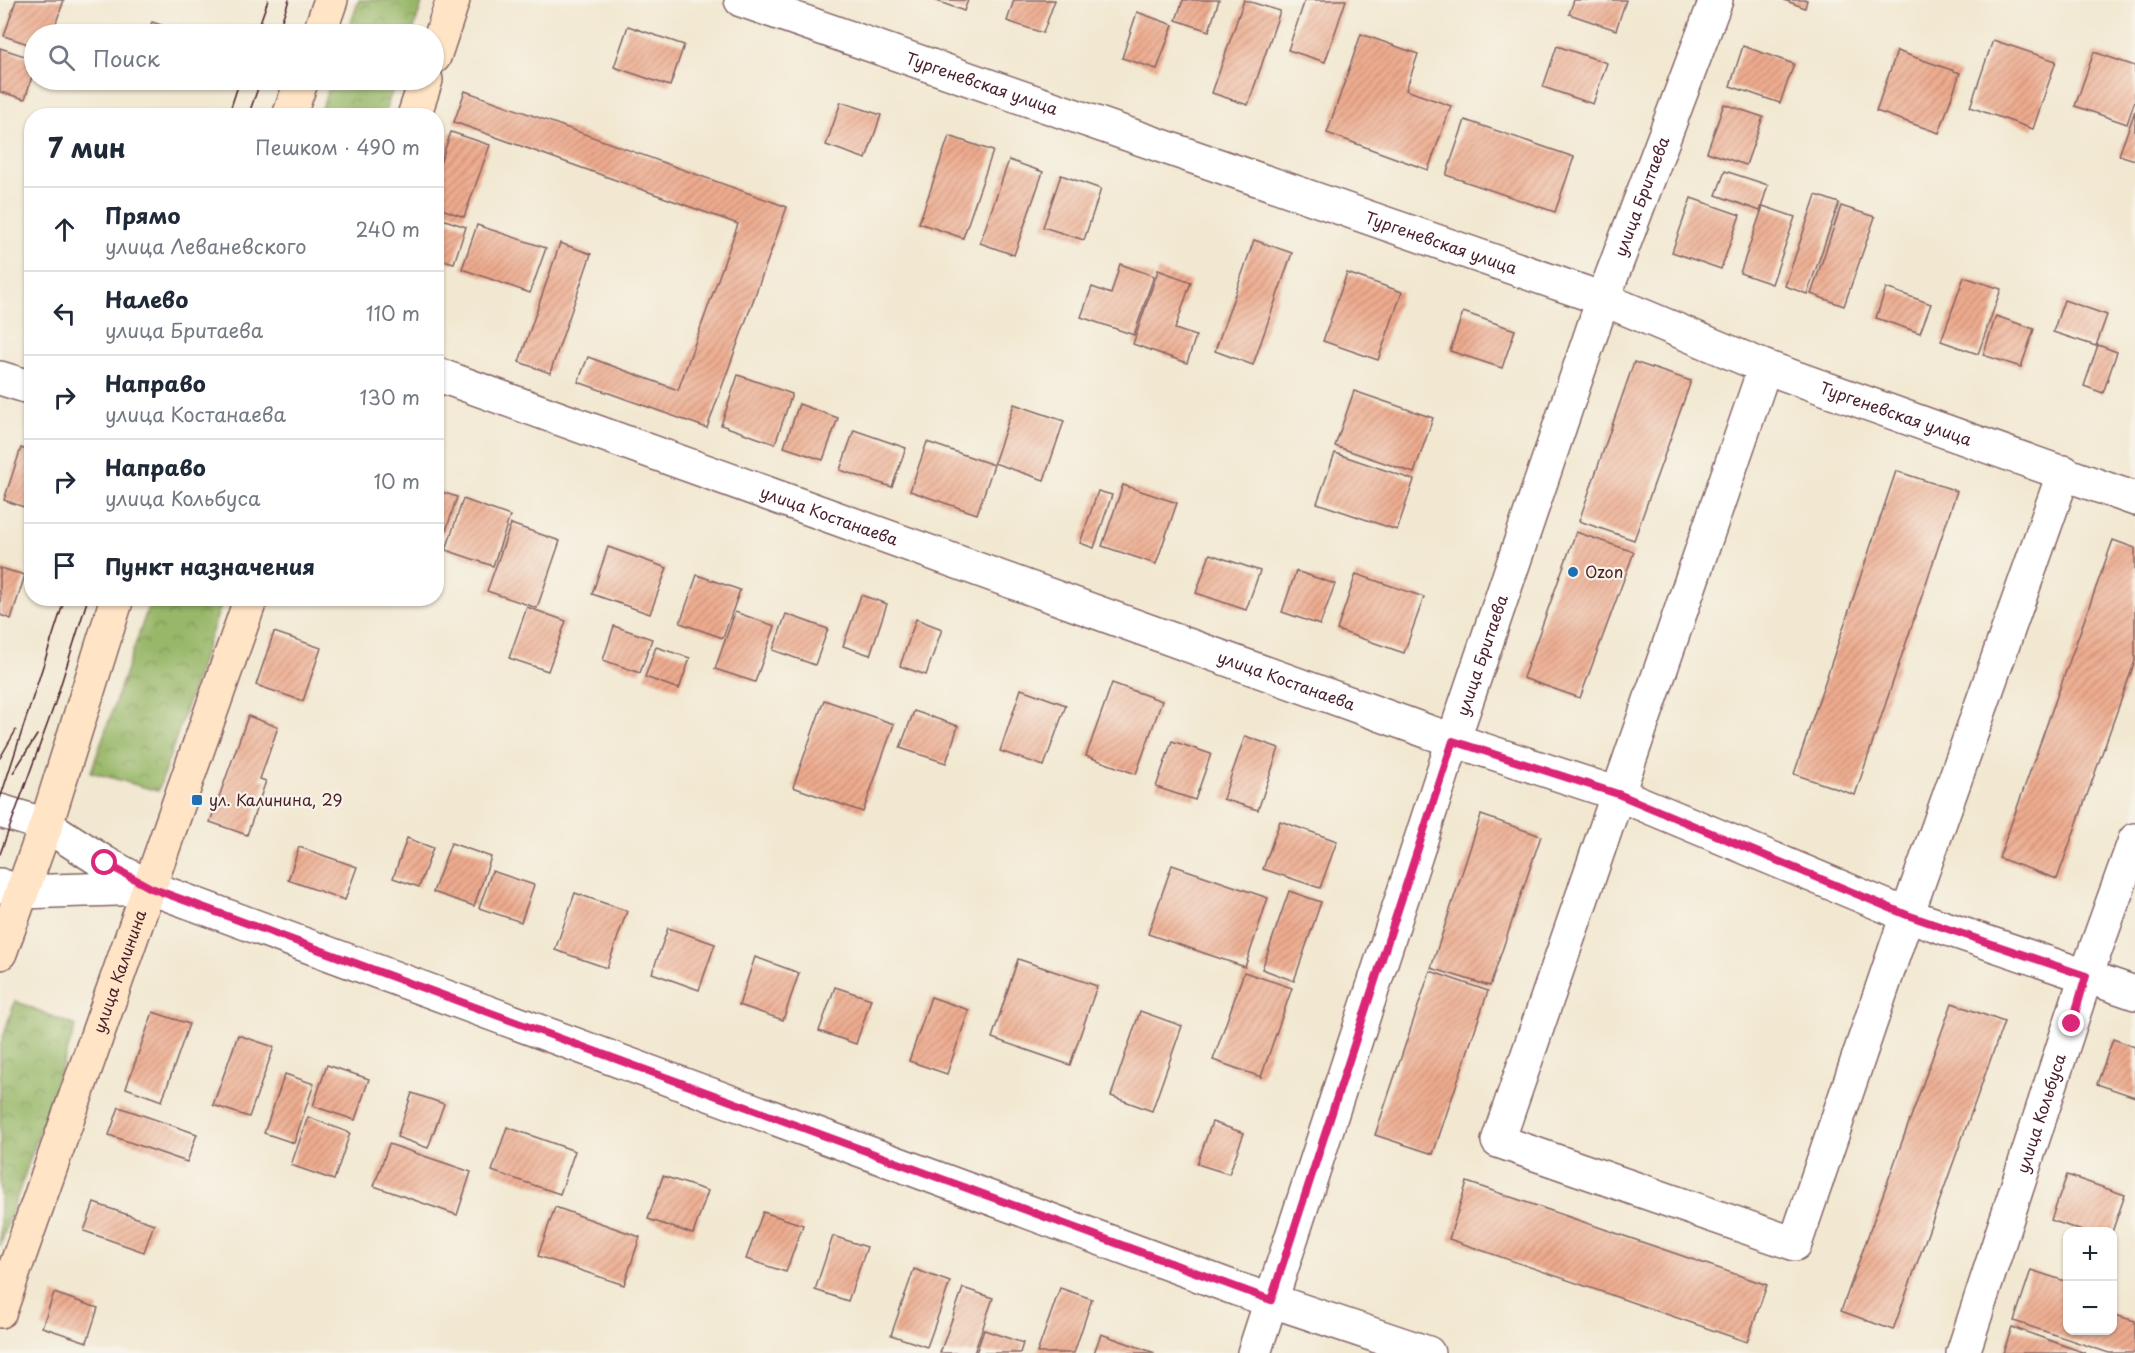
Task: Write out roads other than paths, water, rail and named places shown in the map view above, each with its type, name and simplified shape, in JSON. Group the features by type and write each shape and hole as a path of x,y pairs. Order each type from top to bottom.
{"main road":[{"path":"323,24 331,0"},
{"path":"444,27 453,0"},
{"path":"292,108 298,90"},
{"path":"417,108 423,90"},
{"path":"0,953 10,888 46,825 114,606"},
{"name":"улица Калинина","path":"0,1311 151,888 248,606"}],"street":[{"name":"Тургеневская улица","path":"741,0 1603,299 1765,367 2135,499"},
{"name":"улица Бритаева","path":"1254,1353 1453,741 1603,299 1716,0"},
{"path":"1765,367 1498,1141 1795,1244 1907,915 2064,472"},
{"name":"улица Костанаева","path":"444,377 1453,741 1618,794 1907,915 2135,993"},
{"path":"0,378 24,386"},
{"path":"0,810 46,825 105,863 151,888 1271,1300 1428,1353"},
{"name":"улица Кольбуса","path":"1963,1353 2086,976 2135,840"},
{"path":"10,888 151,888"}],"tram line":[{"path":"260,24 268,0"},
{"path":"281,24 289,0"},
{"path":"231,108 237,90"},
{"path":"251,108 257,90"},
{"path":"0,799 62,606"},
{"path":"0,854 54,706 85,606"},
{"path":"0,758 16,730"},
{"path":"13,773 37,735"}],"place":[{"name":"Ozon","path":"1573,572"},
{"name":"ул. Калинина, 29","path":"197,800"}]}
